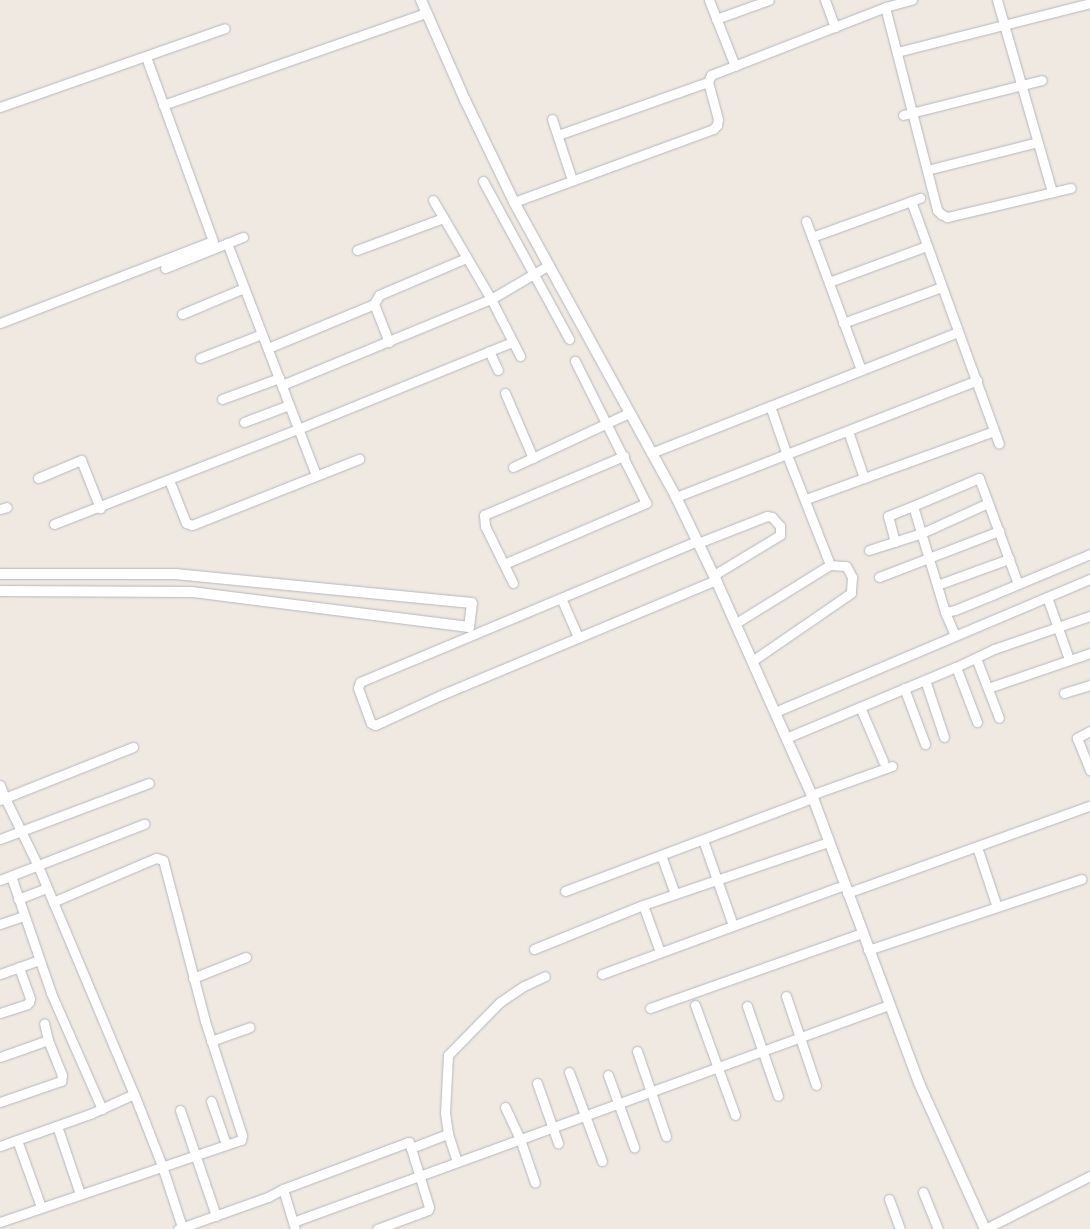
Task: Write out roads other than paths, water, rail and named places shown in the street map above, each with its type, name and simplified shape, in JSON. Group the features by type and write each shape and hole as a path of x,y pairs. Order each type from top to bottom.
{"street":[{"path":"421,0 514,202 676,497 736,623 812,797 889,1005 946,1146 985,1229 1090,1176"},
{"path":"709,0 735,66"},
{"path":"716,19 769,0"},
{"path":"825,0 836,27"},
{"path":"514,202 713,129 717,125 717,111 708,82 711,75 885,7 912,0"},
{"path":"997,0 1052,192"},
{"path":"897,52 1090,3"},
{"path":"885,7 897,52 908,114 927,170 937,210 947,217 1071,188"},
{"path":"163,105 426,13"},
{"path":"0,107 225,28"},
{"path":"0,323 213,241 146,57"},
{"path":"908,114 1042,80"},
{"path":"558,135 708,82"},
{"path":"552,119 572,180"},
{"path":"927,170 1038,142"},
{"path":"483,181 569,338"},
{"path":"812,237 920,198"},
{"path":"434,200 442,218 491,299 520,356"},
{"path":"911,201 999,444"},
{"path":"357,250 442,218"},
{"path":"806,221 860,370"},
{"path":"165,268 243,237"},
{"path":"227,243 316,475"},
{"path":"829,282 927,246"},
{"path":"268,348 374,304 379,295 466,258"},
{"path":"222,399 281,382 389,342 491,299 548,265"},
{"path":"844,323 942,287"},
{"path":"182,314 244,288"},
{"path":"374,304 389,342"},
{"path":"651,452 958,332"},
{"path":"200,358 262,334"},
{"path":"54,524 100,508 512,342"},
{"path":"489,351 498,370"},
{"path":"504,564 646,503 575,361"},
{"path":"676,497 977,380"},
{"path":"505,393 534,458"},
{"path":"244,422 289,405"},
{"path":"770,406 786,455 806,499 830,565"},
{"path":"513,467 629,413"},
{"path":"848,430 864,478"},
{"path":"806,499 994,431"},
{"path":"513,583 485,526 484,515 624,456"},
{"path":"38,478 81,460 100,508"},
{"path":"169,480 186,523 192,525 316,475 359,460"},
{"path":"895,542 888,516 979,478 1018,584"},
{"path":"869,550 922,533 988,503"},
{"path":"913,506 945,612 955,635"},
{"path":"767,516 772,517 780,526 780,536 715,578 375,725 371,722 358,688 360,682 561,598 698,542 767,516"},
{"path":"879,577 998,531"},
{"path":"945,612 1090,554"},
{"path":"937,585 1009,559"},
{"path":"736,623 830,565 846,566 852,577 851,593 752,660"},
{"path":"0,574 175,574 472,603 468,627 191,592 0,592"},
{"path":"775,712 1090,580"},
{"path":"1047,597 1069,659"},
{"path":"561,598 578,637"},
{"path":"786,738 994,650 1090,616"},
{"path":"988,688 1090,653"},
{"path":"976,658 999,718"},
{"path":"956,667 977,722"},
{"path":"925,680 944,737"},
{"path":"1064,693 1090,685"},
{"path":"904,688 925,744"},
{"path":"860,707 883,761"},
{"path":"1090,730 1077,738 1090,770"},
{"path":"3,799 133,747"},
{"path":"564,891 703,840 892,766"},
{"path":"0,839 148,783"},
{"path":"0,785 3,799 38,866 134,1094 162,1166 179,1228 268,1197 282,1189 409,1142 430,1204 428,1210 377,1229"},
{"path":"602,974 733,925 977,847 1089,806"},
{"path":"0,880 144,824"},
{"path":"703,840 733,925"},
{"path":"534,949 643,905 828,842"},
{"path":"977,847 997,907"},
{"path":"661,855 675,894"},
{"path":"0,1221 241,1140 242,1135 211,1041 193,978 166,865 160,857 53,902"},
{"path":"10,876 38,960 66,1031 102,1109"},
{"path":"868,950 1082,879"},
{"path":"18,899 47,888"},
{"path":"643,905 660,952"},
{"path":"0,924 23,916"},
{"path":"650,1008 862,933"},
{"path":"193,978 246,957"},
{"path":"0,974 38,960"},
{"path":"0,1013 29,1002 30,998 19,967"},
{"path":"457,1161 448,1134 445,1113 448,1055 500,1002 524,986 545,976"},
{"path":"786,996 816,1085"},
{"path":"695,1005 735,1115"},
{"path":"282,1189 294,1225 457,1161 889,1005"},
{"path":"747,1006 778,1096"},
{"path":"0,1102 62,1081 62,1075 48,1040 44,1023"},
{"path":"211,1041 250,1027"},
{"path":"0,1057 48,1040"},
{"path":"637,1051 666,1136"},
{"path":"569,1072 602,1161"},
{"path":"608,1075 634,1147"},
{"path":"536,1083 558,1143"},
{"path":"0,1146 102,1109 134,1094"},
{"path":"211,1101 226,1144"},
{"path":"505,1107 520,1138 535,1183"},
{"path":"180,1110 216,1216"},
{"path":"57,1126 80,1194"},
{"path":"411,1148 448,1134"},
{"path":"17,1140 41,1207"},
{"path":"923,1192 938,1229"},
{"path":"889,1199 900,1229"}]}
